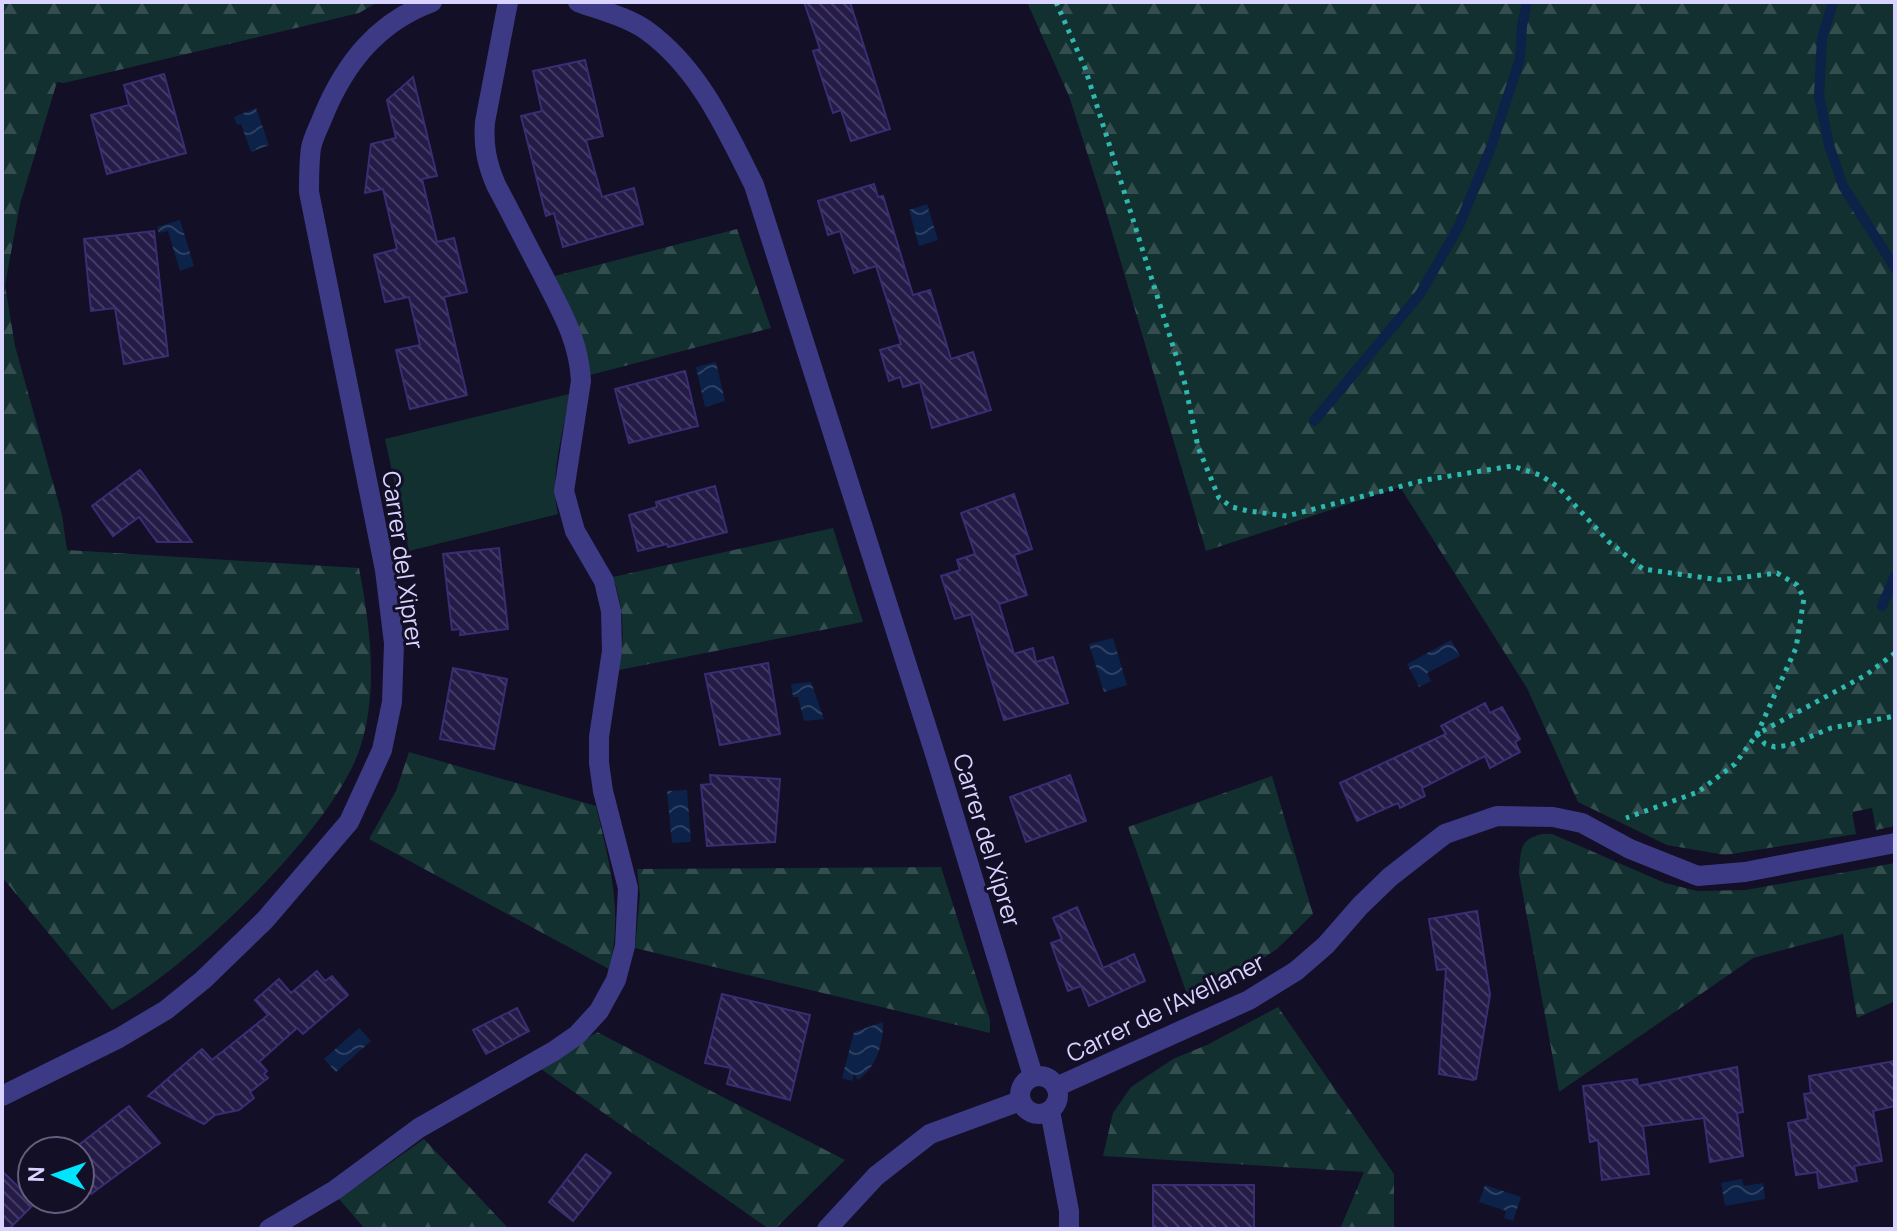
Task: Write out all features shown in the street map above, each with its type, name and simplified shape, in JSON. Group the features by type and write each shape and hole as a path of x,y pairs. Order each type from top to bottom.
{"street":[{"name":"Carrer del Xiprer","path":"2,1096 119,1038 166,1010 223,962 308,873 349,822 382,750 392,702 394,643 385,570 309,192 311,146 350,62 377,33 411,10 432,2"},
{"path":"269,1229 335,1190 419,1128 577,1035 599,1011 608,995 616,980 625,946 628,888 603,791 599,763 599,737 612,651 611,611 604,581 575,531 564,491 581,381 577,346 563,311 496,185 487,165 483,142 508,2"},
{"name":"Carrer del Xiprer","path":"578,2 644,29 670,50 695,77 754,185 931,742 1033,1076"},
{"name":"Carrer de l'Avellaner","path":"1056,1087 1249,1000 1296,971 1326,945 1390,877 1445,834 1497,816 1553,817 1582,823 1630,849 1698,876 1745,872 1895,843"},
{"path":"1050,1111 1034,1114 1028,1112 1020,1101 1023,1083 1033,1076 1045,1077 1056,1087 1058,1096 1050,1111 1069,1211 1069,1229"},
{"path":"827,1229 876,1176 930,1134 1020,1101"}],"path":[{"path":"1056,2 1089,78 1185,384 1198,447 1219,498 1232,507 1287,516 1425,480 1494,469 1522,468 1558,487 1609,542 1643,569 1720,580 1777,573 1797,585 1804,598 1796,648 1757,734 1735,764 1698,792 1595,829"},
{"path":"1757,734 1866,675 1895,653"},
{"path":"1757,734 1765,744 1775,747 1790,745 1831,728 1895,716"}],"green space":[{"path":"2,2 378,2 359,13 64,83 57,82 20,204 5,285 15,346 62,515 67,550 359,568 369,635 371,681 366,726 345,781 320,818 289,856 216,931 179,963 112,1010 2,877"},
{"path":"1027,2 1895,2 1895,826 1876,830 1872,808 1852,812 1856,834 1725,855 1667,845 1578,802 1527,688 1400,487 1206,551 1069,96"},
{"path":"737,229 771,328 590,375 587,357 551,277"},
{"path":"569,394 556,469 558,514 409,551 385,439"},
{"path":"833,528 863,622 619,670 622,623 613,577"},
{"path":"409,752 596,806 610,867 615,907 609,969 369,839 396,791"},
{"path":"1272,776 1313,914 1277,949 1189,1000 1128,827"},
{"path":"1552,834 1665,883 1697,891 1746,890 1895,863 1895,1001 1857,1018 1843,934 1753,958 1559,1092 1519,873 1522,848 1534,836"},
{"path":"941,867 990,1020 990,1033 635,948 640,895 637,869"},
{"path":"1278,1007 1394,1174 1394,1229 1340,1229 1364,1172 1103,1156 1113,1113 1131,1087 1173,1059 1209,1044"},
{"path":"597,1032 845,1160 775,1229 769,1229 541,1069"},
{"path":"424,1139 509,1229 365,1229 339,1199"}],"water":[{"path":"256,108 269,145 251,152 241,124 237,125 234,117"},
{"path":"927,204 938,240 919,246 909,210"},
{"path":"180,220 194,266 180,271 168,231 159,233 157,227"},
{"path":"716,362 725,401 705,407 696,367"},
{"path":"1113,638 1127,685 1104,692 1089,644"},
{"path":"1451,640 1460,656 1427,673 1431,681 1419,687 1407,664"},
{"path":"811,682 824,719 804,721 798,697 793,697 791,684"},
{"path":"687,790 691,842 672,843 667,791"},
{"path":"883,1022 880,1047 870,1068 858,1080 854,1074 852,1081 842,1078 854,1032"},
{"path":"359,1028 371,1041 336,1072 324,1059"},
{"path":"1742,1179 1744,1186 1763,1183 1765,1199 1725,1206 1721,1183"},
{"path":"1485,1185 1521,1197 1513,1221 1504,1218 1506,1211 1479,1202"}],"building":[{"path":"804,2 850,2 890,129 851,141 841,110 833,113 813,51 820,49"},
{"path":"585,60 603,136 586,140 602,197 634,188 643,224 563,247 554,213 546,216 521,116 542,111 533,71"},
{"path":"164,74 186,153 107,174 91,115 129,105 124,85"},
{"path":"413,77 437,176 422,179 437,242 454,238 467,292 444,297 467,395 410,409 396,350 420,345 409,297 385,302 374,255 397,249 383,189 365,193 371,144 396,138 387,100"},
{"path":"874,184 878,197 883,196 913,295 930,290 951,359 973,352 991,410 932,428 920,382 903,387 900,377 889,381 880,350 901,344 876,266 854,273 840,231 828,235 818,201"},
{"path":"154,231 168,356 124,364 115,308 91,311 84,239"},
{"path":"685,371 698,426 629,443 615,389"},
{"path":"140,470 192,542 157,542 139,517 113,536 92,506"},
{"path":"715,486 727,532 638,551 629,515 657,507 656,502"},
{"path":"1014,494 1032,549 1014,555 1027,595 999,604 1014,654 1033,648 1036,662 1053,657 1068,703 1004,720 971,614 955,619 941,576 960,570 957,560 975,554 961,513"},
{"path":"499,548 508,629 460,635 461,629 452,630 443,554"},
{"path":"768,663 780,734 720,745 705,674"},
{"path":"453,668 507,679 494,749 440,739"},
{"path":"1485,703 1490,713 1502,707 1520,739 1515,742 1520,752 1490,768 1485,756 1422,788 1425,796 1400,808 1398,803 1357,821 1340,783 1446,734 1441,726"},
{"path":"710,775 780,779 775,842 707,846 701,785 711,784"},
{"path":"1070,775 1086,821 1026,842 1010,797"},
{"path":"1077,907 1103,968 1134,954 1145,981 1089,1006 1081,986 1068,991 1051,943 1062,939 1053,918"},
{"path":"1477,911 1490,995 1476,1079 1473,1080 1439,1074 1446,969 1437,970 1429,919"},
{"path":"317,971 325,981 332,976 348,995 303,1034 297,1028 259,1062 267,1071 264,1074 268,1078 250,1092 254,1098 239,1110 215,1115 204,1124 148,1096 202,1049 212,1060 268,1015 255,1000 279,979 291,993"},
{"path":"722,994 810,1015 790,1100 727,1084 731,1068 705,1063"},
{"path":"517,1008 529,1031 486,1054 473,1030"},
{"path":"1895,1061 1895,1106 1873,1111 1882,1161 1854,1166 1857,1181 1819,1188 1817,1172 1796,1175 1788,1123 1808,1119 1804,1094 1811,1093 1809,1076"},
{"path":"1737,1067 1743,1112 1737,1113 1743,1156 1710,1162 1704,1118 1643,1126 1649,1174 1602,1180 1598,1140 1590,1142 1583,1086 1637,1079 1638,1086"},
{"path":"129,1106 160,1143 96,1190 96,1135 92,1135"},
{"path":"586,1154 611,1173 573,1221 549,1202"},
{"path":"2,1171 16,1185 16,1215 23,1215 9,1229 2,1229"},
{"path":"1153,1185 1254,1185 1254,1229 1153,1229"}],"waterway":[{"path":"1314,421 1420,294 1458,228 1490,150 1520,59 1527,2"},
{"path":"1833,2 1822,38 1819,96 1829,145 1843,186 1895,268"},
{"path":"1882,606 1895,576"}]}
